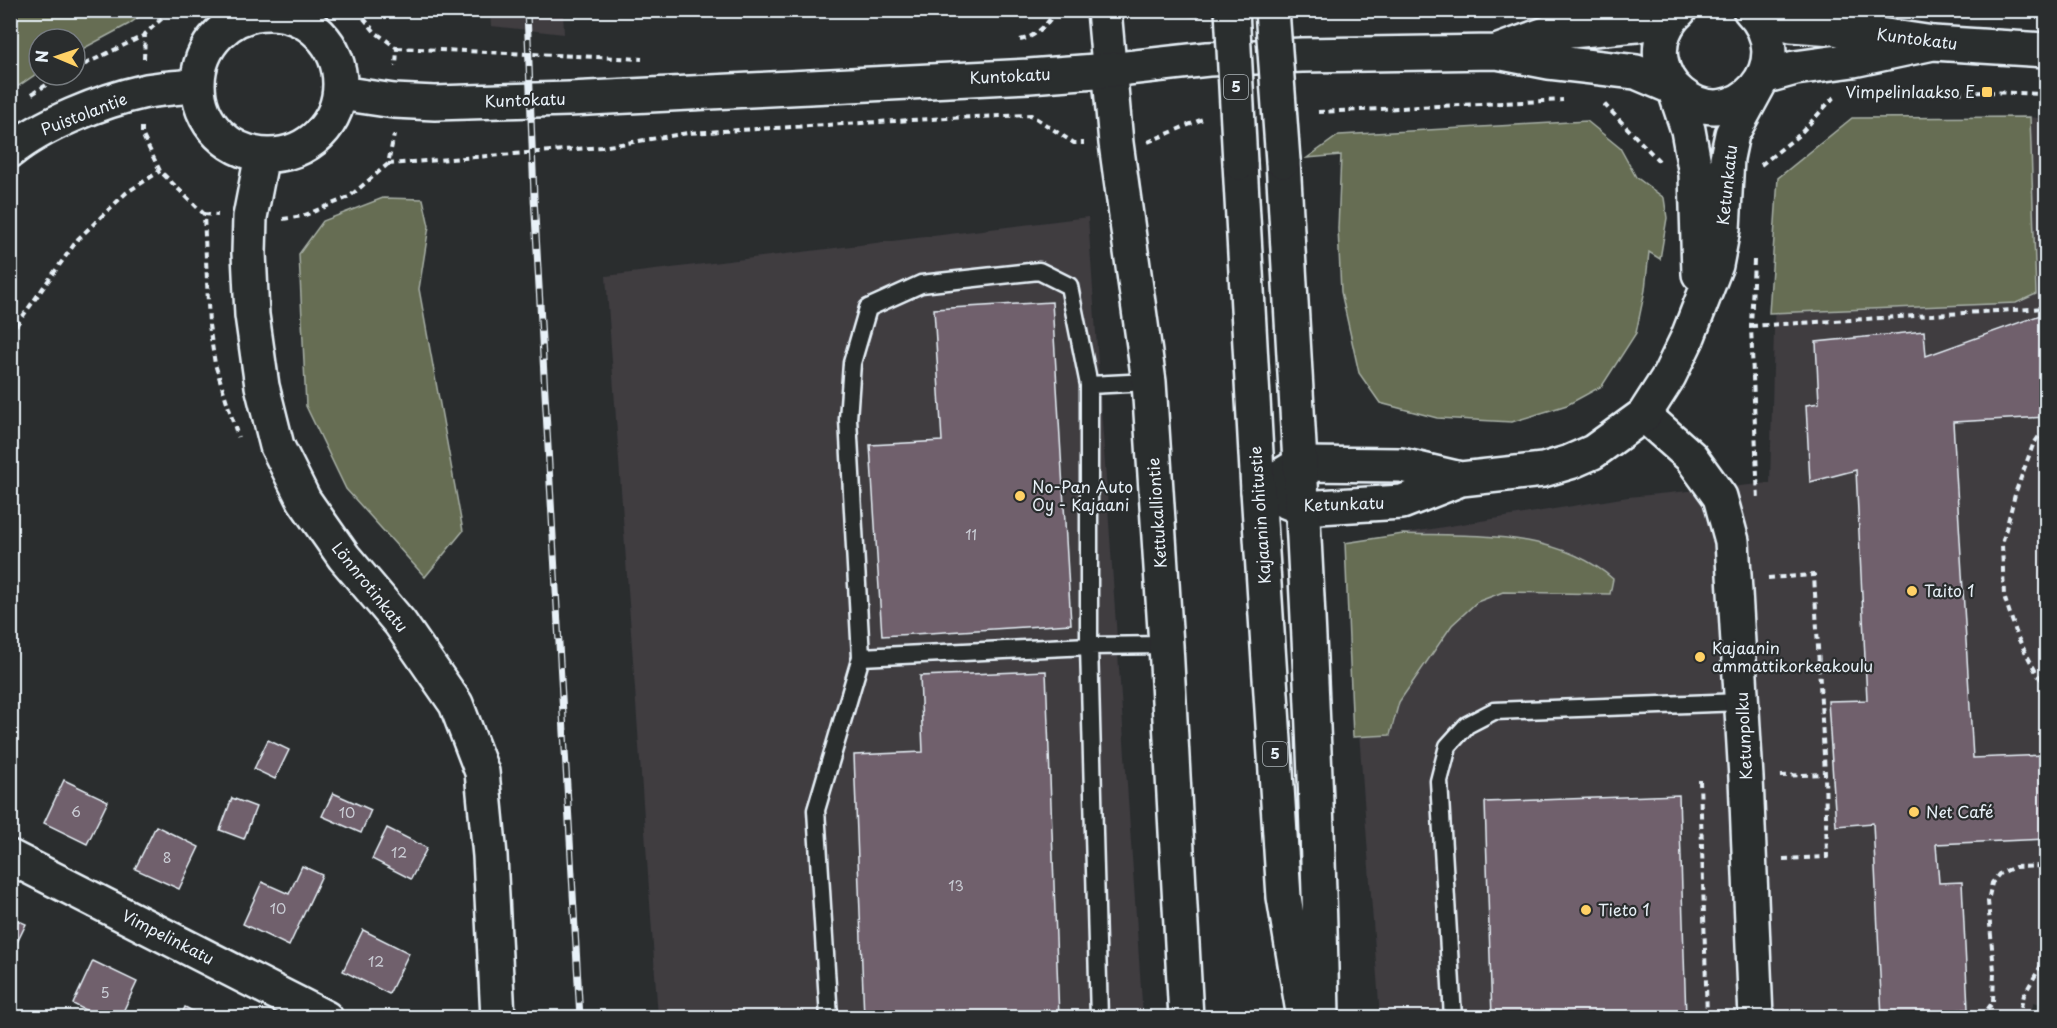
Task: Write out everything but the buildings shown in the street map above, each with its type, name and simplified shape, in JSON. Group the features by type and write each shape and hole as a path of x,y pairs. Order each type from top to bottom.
{"main road":[{"name":"Kettukalliontie","path":"1104,10 1116,143 1149,382 1186,1017"},
{"path":"1272,10 1300,464 1320,894 1322,1017"},
{"name":"Kuntokatu","path":"1752,10 1791,25 1833,28 1933,43 2046,50"},
{"name":"Ketunkatu","path":"1258,490 1302,508 1402,502 1461,480 1542,470 1570,462 1593,453 1644,415 1669,376 1687,339 1716,265 1723,229 1727,158 1732,134 1764,77 1768,63 1770,47 1766,32 1752,10"},
{"name":"Kuntokatu","path":"340,93 394,101 435,103 581,98 1109,70 1208,59 1496,51 1548,33 1637,25 1678,12"},
{"name":"Ketunkatu","path":"1678,12 1666,28 1661,43 1661,60 1674,88 1688,130 1696,174 1699,226 1698,263 1702,297"},
{"path":"292,13 313,28 330,46 339,69 340,93 334,114 322,133 305,146 284,154 262,155 242,150 224,140 210,125 201,106 198,85 201,63 211,43 227,27 247,16 292,13"},
{"name":"Kajaanin ohitustie","path":"1219,13 1240,163 1284,897 1304,1017"},
{"path":"1496,51 1550,62 1636,72 1674,88 1688,100 1704,106 1722,106 1746,96 1764,77 1795,68 1852,60 1933,43"},
{"name":"Puistolantie","path":"10,151 27,137 93,108 143,92 198,85"},
{"name":"Lönnrotinkatu","path":"262,155 250,217 252,315 262,386 277,446 304,500 344,557 400,623 456,704 482,772 490,856 498,1017"},
{"name":"Ketunpolku","path":"1644,415 1690,457 1720,497 1732,541 1750,860 1756,1017"},
{"path":"1258,490 1300,464"},
{"name":"Ketunkatu","path":"1300,464 1401,465 1461,480"},
{"name":"Vimpelinkatu","path":"10,857 326,1017"}],"lane":[{"path":"829,1017 816,810 861,657 848,419 852,363 868,308 921,284 1039,272 1069,286 1089,385 1089,646 1099,1017"},
{"path":"1089,385 1149,382"},
{"path":"861,657 1089,646 1166,645"},
{"path":"1452,1017 1439,781 1448,746 1467,725 1494,711 1742,702"}],"path":[{"path":"87,63 145,34 171,10"},
{"path":"357,10 375,32 397,48 653,59"},
{"path":"1018,41 1026,39 1048,24 1056,10"},
{"path":"1132,10 1219,13"},
{"path":"144,51 145,34"},
{"path":"388,164 393,137 397,48"},
{"path":"204,214 285,219 303,216 349,197 388,164 602,147 688,133 1031,116 1074,143 1116,143 1147,142 1206,118"},
{"path":"10,334 78,239 126,193 160,171"},
{"path":"1754,256 1751,326 1758,504"},
{"path":"1751,326 2046,308"},
{"path":"2046,430 2033,445 2016,490 2002,543 2004,596 2018,638 2037,674 2046,685"},
{"path":"1735,579 1814,576 1825,774 1827,858 1750,860"},
{"path":"1773,776 1825,774"},
{"path":"1700,780 1707,1017"},
{"path":"1981,1017 1993,1002 1994,971 1988,901 1992,883 1999,874 2015,867 2046,866"},
{"path":"2018,1017 2024,995 2046,957"}],"shaded area":[{"path":"490,11 563,11 564,34 491,26"},
{"name":"Kajaanin ammattikorkeakoulu","path":"2030,117 2046,119 2046,1006 2034,1002 2029,1018 1380,1017 1345,543 1628,497 1770,483 1778,178 1852,118"},
{"path":"1088,217 1143,1017 658,1017 606,276"}],"green space":[{"path":"11,10 147,10 129,24 87,47 87,27 27,27 27,80 11,91"},
{"path":"2030,117 2036,294 2016,303 1769,313 1778,178 1852,118"},
{"path":"1587,121 1620,148 1636,177 1664,198 1667,218 1660,259 1649,252 1645,290 1636,333 1602,386 1567,405 1512,422 1437,418 1380,403 1359,373 1341,292 1338,229 1341,155 1307,158 1339,135"},
{"path":"383,198 423,199 429,226 419,289 463,531 425,577 346,489 306,406 299,254 323,221"},
{"path":"1403,534 1485,536 1540,544 1591,563 1613,579 1610,594 1503,592 1477,602 1452,625 1399,702 1390,735 1353,737 1345,543"}],"railway":[{"path":"527,10 534,197 580,1018"}],"place":[{"name":"Vimpelinlaakso E","path":"1987,92"},
{"name":"No-Pan Auto Oy - Kajaani","path":"1020,496"},
{"name":"Taito 1","path":"1912,591"},
{"name":"Kajaanin ammattikorkeakoulu","path":"1700,657"},
{"name":"Net Café","path":"1914,812"},
{"name":"Tieto 1","path":"1586,910"}]}
